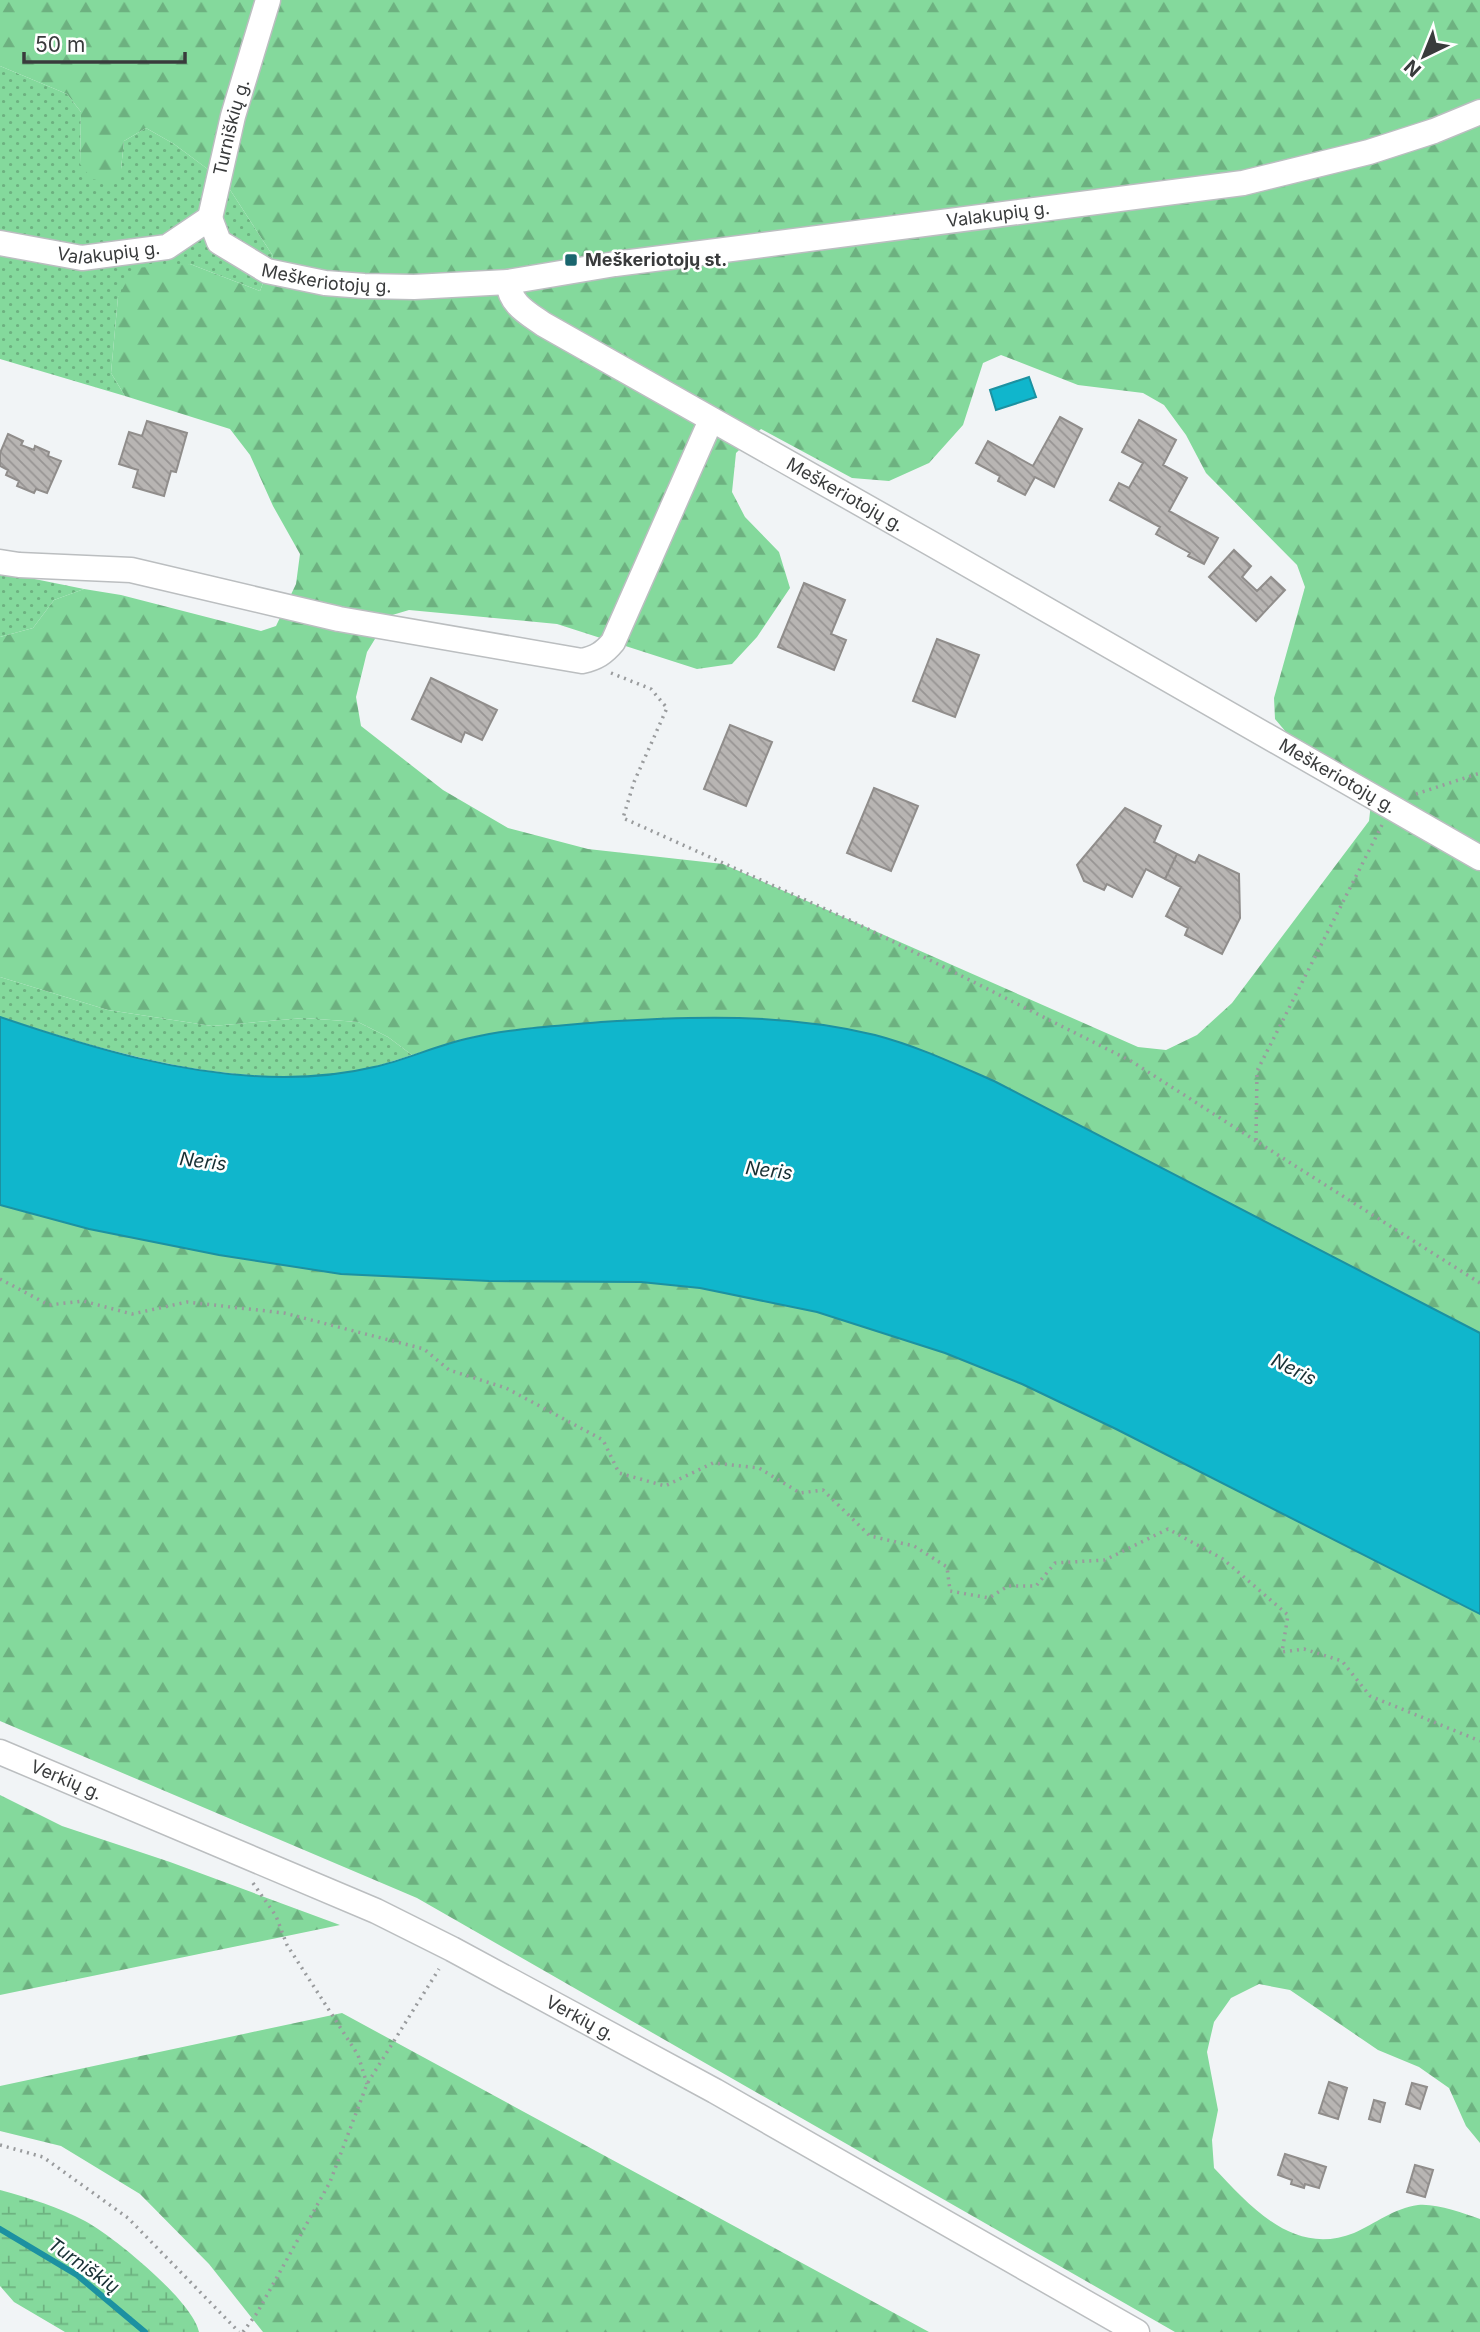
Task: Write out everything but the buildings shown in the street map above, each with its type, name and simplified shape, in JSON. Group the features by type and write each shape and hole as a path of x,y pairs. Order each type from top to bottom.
{"street":[{"name":"Turniškių g.","path":"209,218 233,117 268,0"},
{"name":"Valakupių g.","path":"508,282 615,264 1243,183 1369,152 1434,131 1480,111"},
{"name":"Valakupių g.","path":"0,243 82,258 167,247 209,218"},
{"name":"Meškeriotojų g.","path":"209,218 219,242 267,271 325,283 364,286 414,287 508,282 509,293 517,306 543,324 1480,859"},
{"path":"0,562 131,570 339,619 582,661 593,659 605,652 613,642 711,420"},
{"name":"Verkių g.","path":"0,1752 259,1860 376,1911 452,1949 715,2091 1137,2332"}],"path":[{"path":"582,661 651,689 667,708 634,782 623,818 852,921 1131,1060 1480,1283"},
{"path":"1256,1141 1257,1071 1385,819 1386,804 1480,773"},
{"path":"0,1279 49,1305 83,1301 132,1314 187,1302 270,1312 424,1349 449,1370 506,1388 603,1440 619,1473 665,1486 713,1463 759,1468 800,1493 823,1490 870,1536 914,1546 947,1567 950,1591 989,1598 1008,1586 1036,1586 1055,1563 1105,1560 1168,1529 1223,1559 1288,1615 1282,1651 1304,1649 1342,1661 1370,1696 1480,1741"},
{"path":"259,1860 252,1880 255,1889 276,1916 287,1945 358,2055 367,2084"},
{"path":"0,2145 43,2157 128,2218 241,2332 257,2313 330,2182 367,2084 452,1949"}],"green space":[{"path":"0,0 1480,0 1480,1333 994,1081 920,1050 875,1035 773,1020 669,1018 501,1032 461,1040 412,1055 388,1037 358,1022 304,1018 212,1026 108,1010 0,977 0,637 33,628 54,600 84,589 121,595 261,631 276,626 296,584 300,554 273,506 250,455 230,429 125,396 111,373 118,297 134,268 190,264 260,291 273,256 225,182 174,144 146,128 124,141 121,169 111,183 92,179 80,164 81,112 67,94 0,66","holes":["1001,355 1078,385 1143,393 1164,405 1186,435 1206,473 1297,565 1305,587 1274,698 1275,719 1286,732 1373,785 1369,821 1232,1003 1197,1035 1166,1050 1138,1047 723,864 588,849 508,828 443,790 361,726 356,697 367,652 389,616 409,610 557,624 697,669 732,664 757,637 790,588 779,552 745,517 732,492 736,453 761,429 852,478 889,481 929,463 963,425 983,363"]},
{"path":"0,66 67,94 81,112 80,164 121,169 124,141 146,128 174,144 225,182 273,256 260,291 190,264 118,297 111,373 125,396 0,359"},
{"path":"0,572 84,589 54,600 33,628 0,637"},
{"path":"0,977 108,1010 212,1026 304,1018 358,1022 388,1037 412,1055 354,1072 301,1076 257,1076 170,1064 85,1043 0,1017"},
{"path":"0,1205 89,1229 219,1255 341,1274 489,1281 641,1282 700,1288 817,1312 945,1353 1022,1384 1480,1614 1480,2143 1466,2126 1449,2088 1419,2067 1378,2050 1290,1990 1259,1984 1231,1998 1214,2022 1207,2052 1218,2110 1212,2140 1214,2168 1243,2198 1275,2224 1312,2238 1332,2239 1354,2233 1393,2213 1418,2205 1441,2207 1480,2219 1480,2332 1175,2332 417,1898 0,1721"},
{"path":"0,1795 62,1826 170,1862 340,1925 0,1995"},
{"path":"342,2013 929,2332 263,2332 209,2264 140,2194 61,2146 0,2131 0,2086"},
{"path":"0,2190 54,2207 98,2229 168,2287 194,2319 199,2332 65,2332 14,2302 0,2286"}],"water":[{"path":"1029,377 1036,397 996,410 990,390"},
{"name":"Neris","path":"0,1017 140,1059 248,1076 295,1077 340,1073 386,1064 458,1041 502,1032 670,1018 739,1018 807,1023 875,1035 936,1056 994,1081 1480,1333 1480,1614 1022,1384 945,1353 817,1312 700,1288 641,1282 489,1281 341,1274 219,1255 89,1229 0,1205"}],"waterway":[{"name":"Turniškių","path":"0,2229 77,2275 145,2332"}],"place":[{"name":"Meškeriotojų st.","path":"571,260"}]}
